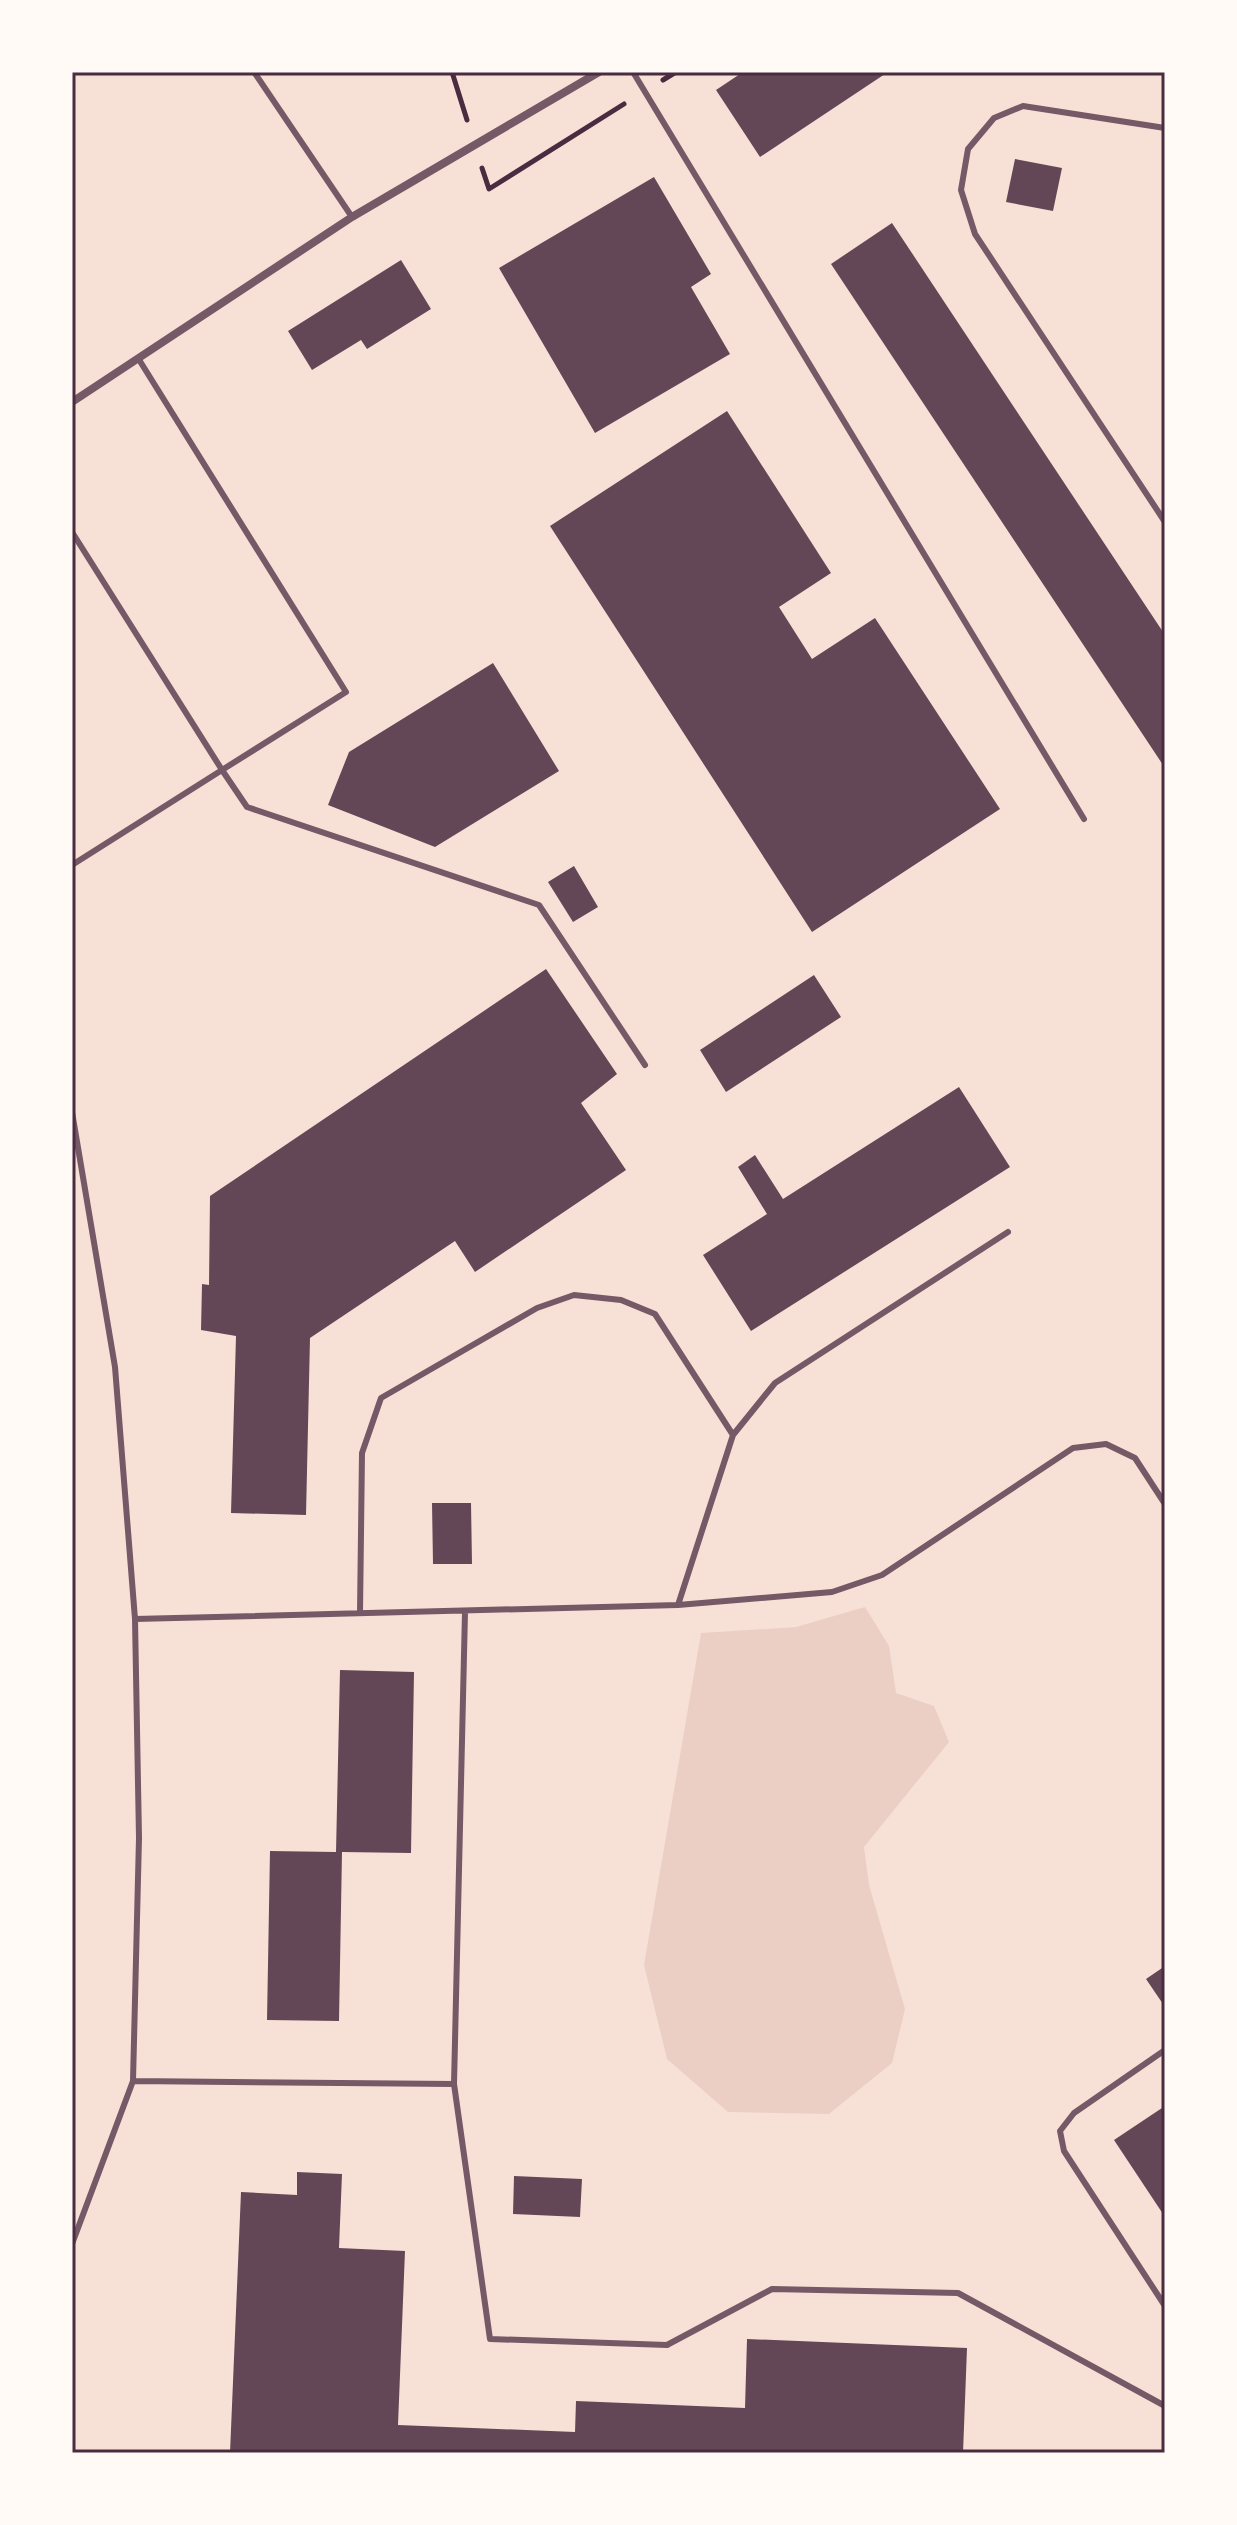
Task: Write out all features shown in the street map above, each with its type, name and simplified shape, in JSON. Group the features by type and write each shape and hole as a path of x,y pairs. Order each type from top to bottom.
{"street":[{"path":"72,402 352,217 599,72"}],"lane":[{"path":"254,72 352,217"},
{"path":"633,72 1084,819"},
{"path":"1165,128 1023,106 994,118 968,149 961,190 975,234 1165,522"},
{"path":"72,865 346,692 138,358"},
{"path":"72,532 247,807 539,905 645,1065"},
{"path":"72,1112 115,1367 135,1619 139,1838 133,2081 72,2244"},
{"path":"678,1605 733,1435 775,1383 1008,1232"},
{"path":"360,1613 362,1453 381,1398 537,1308 574,1295 621,1300 655,1314 733,1435"},
{"path":"135,1619 678,1605 832,1592 882,1575 1073,1448 1106,1444 1135,1458 1165,1504"},
{"path":"465,1612 454,2084 490,2339 667,2345 772,2289 958,2293 1165,2406"},
{"path":"1165,2050 1074,2113 1060,2131 1064,2151 1165,2306"},
{"path":"133,2081 454,2084"}],"path":[{"path":"489,189 644,91"}],"shaded area":[{"path":"865,1607 889,1646 896,1693 934,1706 949,1742 864,1847 869,1885 905,2009 892,2063 829,2114 728,2112 667,2059 644,1965 701,1633 796,1627"}],"building":[{"path":"743,72 888,72 760,157 716,90"},
{"path":"1015,159 1062,168 1053,211 1006,202"},
{"path":"654,177 711,274 691,287 730,354 595,433 499,268"},
{"path":"892,223 1165,635 1165,768 831,264"},
{"path":"401,260 431,309 367,349 361,340 312,370 288,331"},
{"path":"727,411 831,573 779,607 812,659 875,618 1000,809 812,932 550,526"},
{"path":"493,663 559,771 435,847 328,805 349,752"},
{"path":"574,866 598,907 573,922 548,882"},
{"path":"546,969 617,1074 581,1103 626,1170 475,1272 455,1241 310,1338 306,1515 231,1513 236,1336 201,1330 202,1284 209,1285 210,1196"},
{"path":"814,975 841,1017 726,1092 700,1050"},
{"path":"959,1087 1010,1167 751,1331 703,1255 767,1214 738,1167 755,1155 783,1199"},
{"path":"432,1503 471,1503 472,1564 433,1564"},
{"path":"340,1670 414,1672 411,1853 342,1852 339,2021 267,2020 270,1851 336,1852"},
{"path":"1165,1966 1165,2007 1146,1979"},
{"path":"1165,2106 1165,2217 1114,2140"},
{"path":"297,2172 342,2174 339,2248 405,2251 398,2425 575,2432 576,2401 745,2408 747,2339 967,2348 963,2453 230,2453 241,2192 297,2195"},
{"path":"514,2176 582,2179 580,2217 513,2214"}]}
